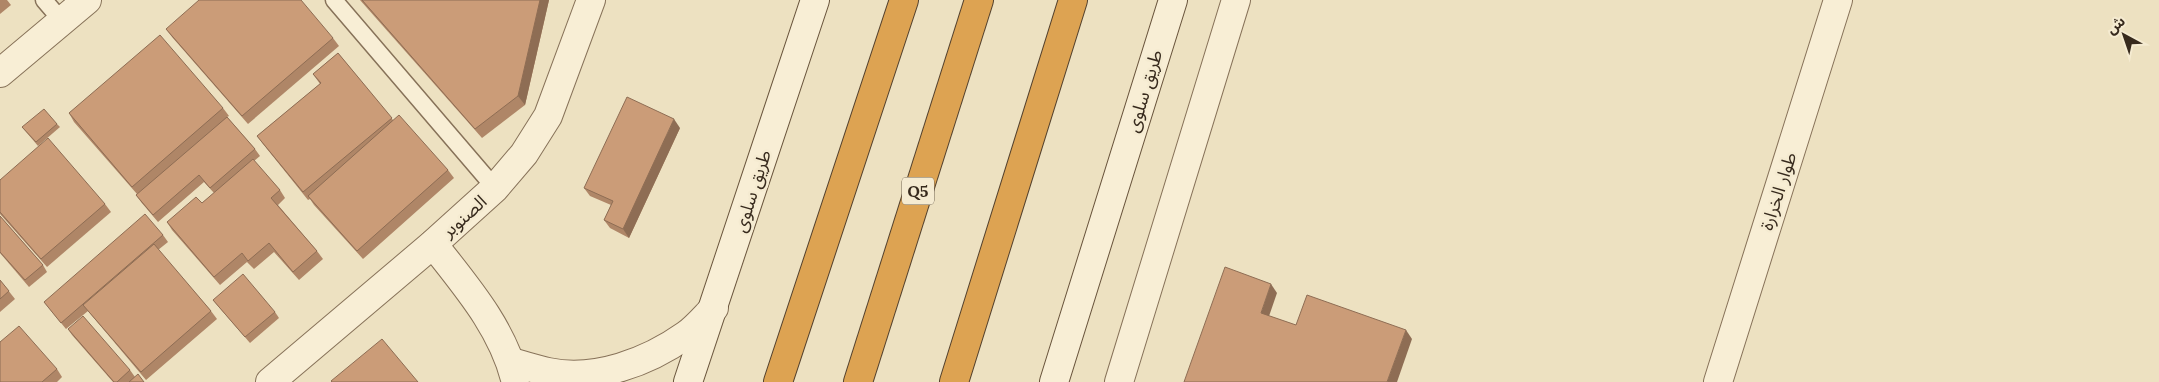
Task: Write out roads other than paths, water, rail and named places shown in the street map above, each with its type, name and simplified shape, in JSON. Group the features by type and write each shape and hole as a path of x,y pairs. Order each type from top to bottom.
{"highway":[{"path":"778,382 904,0"},
{"name":"Q5","path":"858,382 979,0"},
{"path":"954,382 1073,0"}],"street":[{"path":"0,73 87,0"},
{"name":"الصنوبر","path":"270,382 433,244 495,188 524,154 548,116 592,0"},
{"name":"طريق سلوى","path":"688,382 815,0"},
{"name":"طريق سلوى","path":"1054,382 1173,0"},
{"path":"1119,382 1236,0"},
{"name":"طوار الخرارة","path":"1718,382 1838,0"},
{"path":"433,244 492,324 513,372 586,373 622,367 664,349 688,334 714,308"}],"lane":[{"path":"44,0 62,21"},
{"path":"334,0 495,188"}]}
